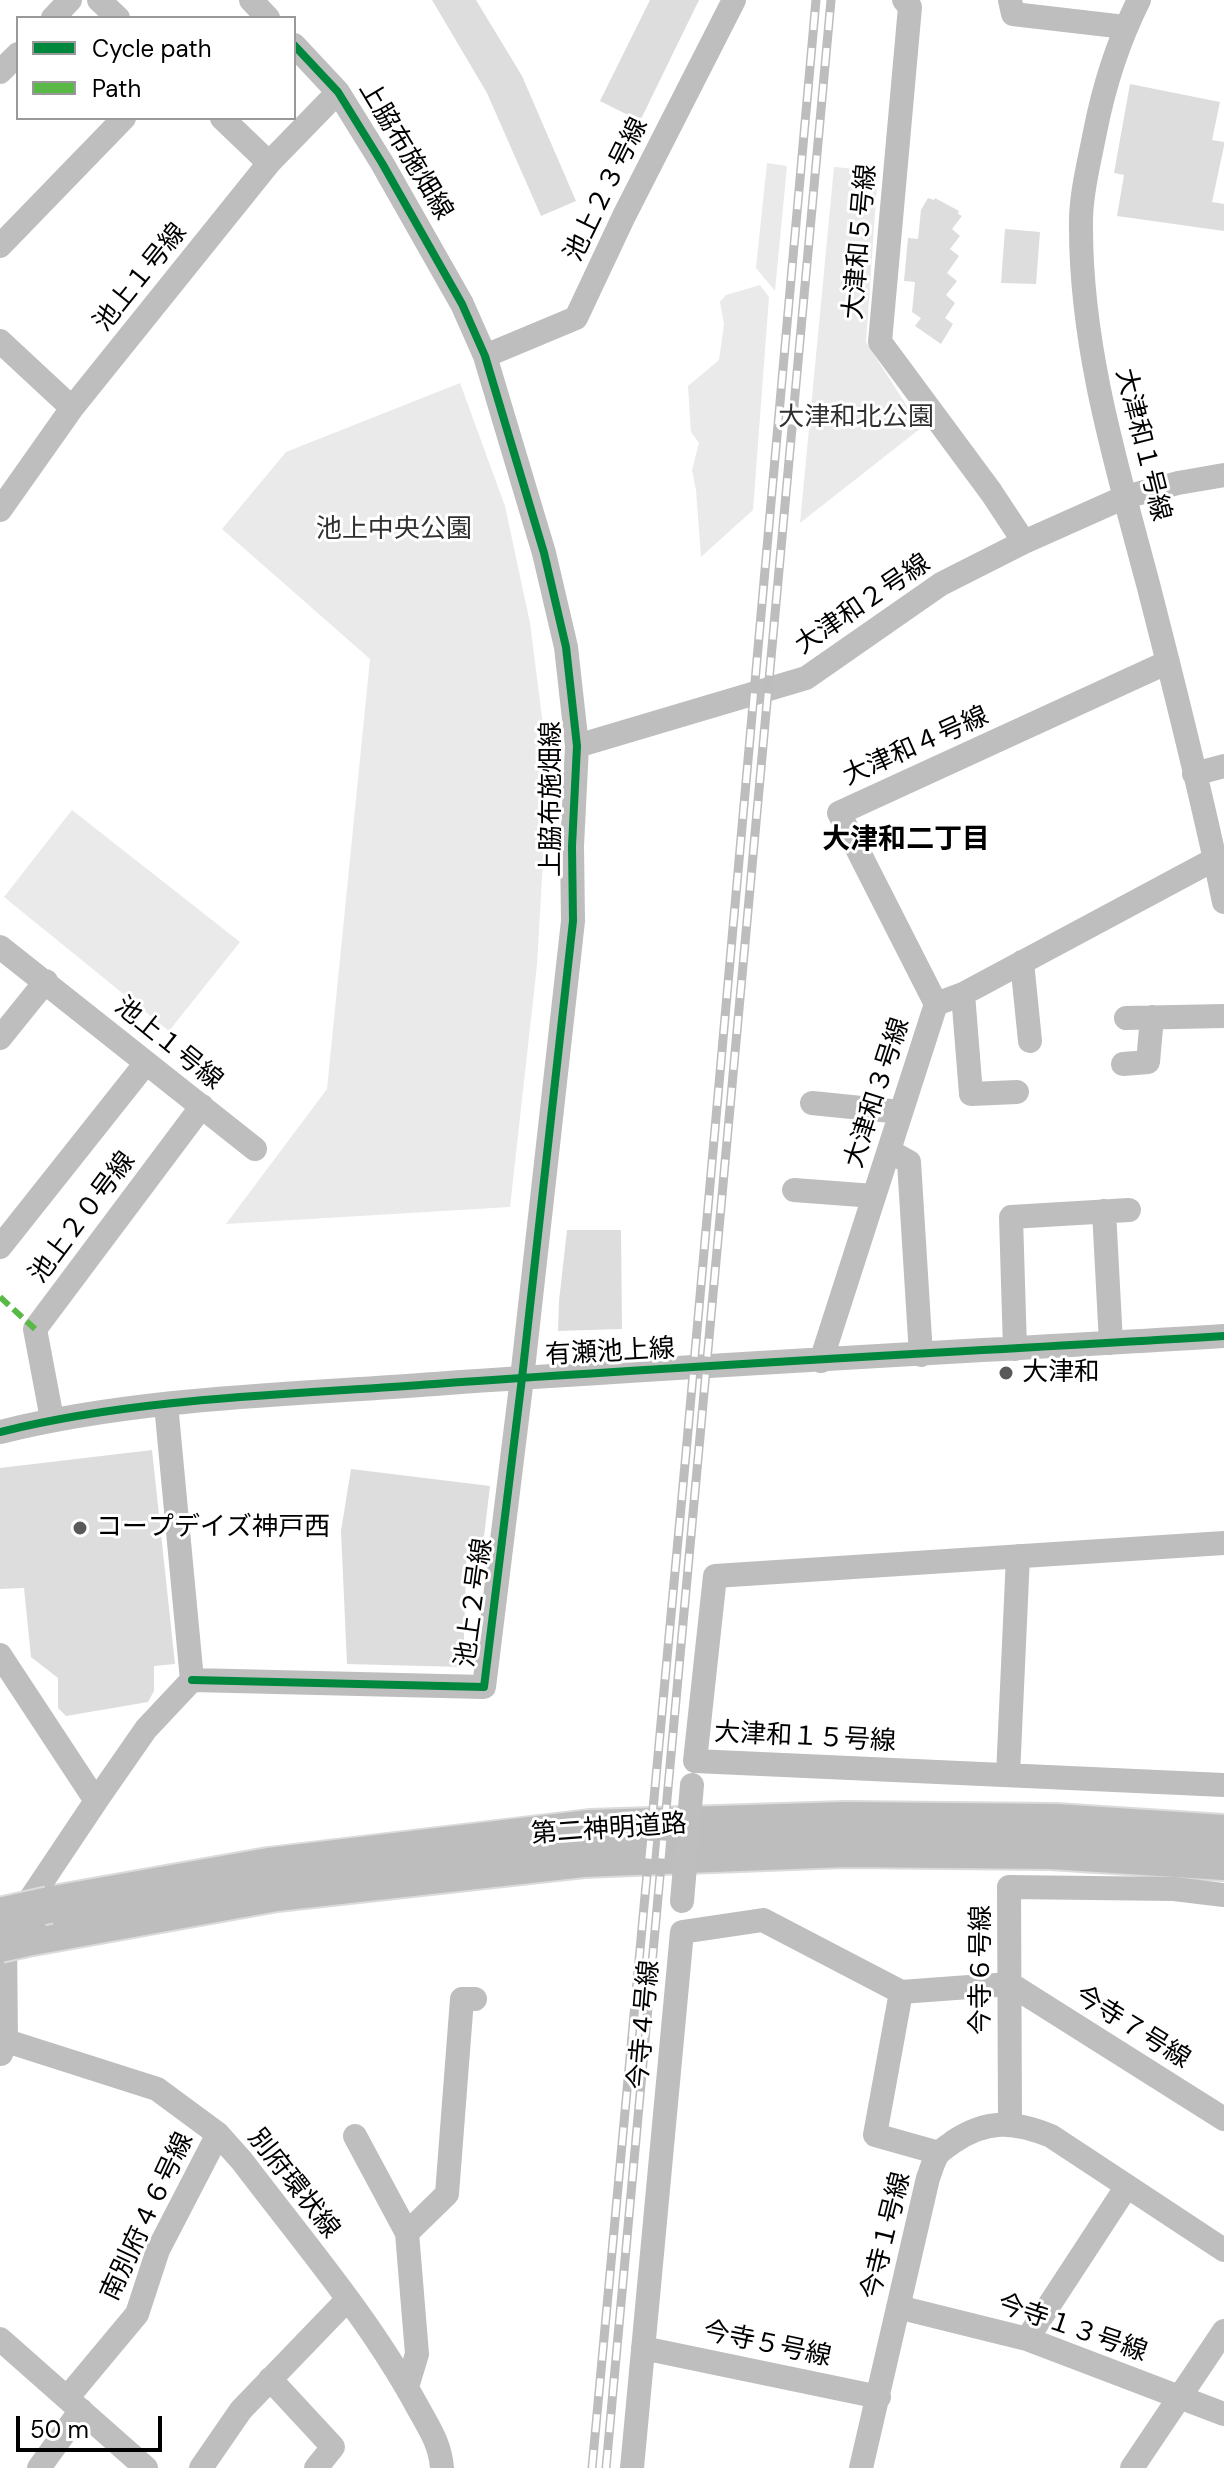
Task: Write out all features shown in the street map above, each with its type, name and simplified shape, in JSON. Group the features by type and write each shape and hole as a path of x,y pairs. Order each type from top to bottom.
{"highway":[{"name":"第二神明道路","path":"7,1933 49,1905 269,1866 590,1828 845,1820 1056,1822 1224,1833"},
{"name":"第二神明道路","path":"7,1933 276,1893 583,1859 844,1849 1051,1851 1224,1862"}],"street":[{"path":"55,16 70,0"},
{"path":"99,0 116,16"},
{"path":"251,0 266,16"},
{"name":"池上２３号線","path":"485,356 576,318 637,189 734,0"},
{"name":"大津和５号線","path":"904,0 910,7 880,342 991,492 1024,542"},
{"path":"1010,0 1013,14 1125,27"},
{"name":"大津和１号線","path":"1139,0 1125,27 1103,92 1080,225 1085,310 1099,401 1168,662 1224,902"},
{"name":"上脇布施畑線","path":"296,47 338,92 462,304 485,356 519,461 566,647 577,746 572,846 573,921 522,1378"},
{"path":"0,72 16,56"},
{"name":"池上１号線","path":"0,510 72,408 269,163 338,92"},
{"path":"0,246 122,120"},
{"path":"224,120 269,163"},
{"path":"0,341 72,408"},
{"name":"大津和２号線","path":"577,746 806,678 941,584 1024,542 1125,497 1224,475"},
{"name":"大津和４号線","path":"936,1004 839,813 1168,662"},
{"path":"1194,774 1224,766"},
{"name":"大津和３号線","path":"821,1361 936,1004 963,994 1215,859"},
{"name":"池上１号線","path":"0,947 255,1149"},
{"path":"1022,962 1030,1041"},
{"path":"0,1038 46,981"},
{"path":"963,994 971,1094 1017,1092"},
{"path":"1126,1018 1224,1016"},
{"path":"1123,1064 1148,1062 1152,1017"},
{"path":"0,1247 146,1063"},
{"path":"812,1103 901,1112"},
{"name":"池上２０号線","path":"52,1419 35,1329 202,1106"},
{"path":"889,1151 909,1162 921,1355"},
{"path":"794,1190 874,1196"},
{"path":"1015,1349 1011,1217 1129,1210"},
{"path":"1104,1211 1111,1343"},
{"name":"有瀬池上線","path":"0,1432 52,1419 166,1404 522,1378 1224,1336"},
{"name":"池上２号線","path":"192,1680 484,1687 522,1378"},
{"path":"2,2046 7,1933 32,1892 146,1729 192,1680 166,1404"},
{"name":"大津和１５号線","path":"1224,1543 715,1576 694,1773 1008,1775 1224,1785"},
{"path":"1008,1775 1018,1556"},
{"path":"0,1655 96,1801"},
{"path":"682,1932 694,1773"},
{"name":"今寺６号線","path":"1010,2124 1009,1887 1174,1889 1224,1895"},
{"name":"今寺４号線","path":"632,2468 682,1932 763,1920 901,1992"},
{"path":"939,2153 875,2135 901,1992 1010,1984"},
{"name":"今寺７号線","path":"1010,1984 1224,2119"},
{"path":"407,2233 447,2194 462,1999 475,1999"},
{"name":"別府環状線","path":"2,2046 157,2089 218,2134 347,2300 407,2387 441,2450 442,2468"},
{"name":"今寺１号線","path":"861,2468 928,2178 939,2153 982,2126 1026,2126 1051,2136 1224,2250"},
{"name":"南別府４６号線","path":"39,2468 74,2404 137,2314 158,2250 218,2134"},
{"path":"355,2136 407,2233 417,2354 407,2387"},
{"path":"1027,2339 1127,2186"},
{"path":"201,2468 241,2410 347,2300"},
{"name":"今寺１３号線","path":"898,2307 1027,2339 1224,2414"},
{"path":"1132,2468 1224,2331"},
{"path":"0,2339 146,2468"},
{"name":"今寺５号線","path":"643,2348 879,2397"},
{"path":"270,2379 333,2447 316,2468"}],"green space":[{"path":"767,163 787,166 775,291 756,268"},
{"name":"大津和北公園","path":"834,167 878,171 866,342 921,428 800,523"},
{"path":"760,285 769,297 753,510 701,557 692,470 699,443 691,432 688,386 719,360 724,324 720,302 726,295"},
{"name":"池上中央公園","path":"460,383 505,506 530,623 544,733 543,861 537,965 510,1207 226,1224 327,1089 370,659 222,529 286,452"},
{"path":"72,810 240,942 169,1031 4,897"}],"building":[{"path":"432,0 476,0 522,76 576,201 541,216 487,93"},
{"path":"650,0 699,0 640,121 600,101"},
{"path":"1130,84 1220,102 1212,140 1224,142 1224,146 1212,202 1224,204 1224,231 1117,216 1124,175 1114,173"},
{"path":"928,198 935,198 959,211 958,214 962,216 952,229 960,236 950,249 959,256 947,273 957,281 946,295 955,303 945,318 953,324 941,344 915,326 921,318 912,312 915,282 904,281 908,238 918,239 921,210"},
{"path":"1005,229 1040,232 1036,284 1001,283"},
{"path":"567,1230 621,1230 622,1329 558,1331"},
{"name":"コープデイズ神戸西","path":"152,1450 175,1664 154,1666 154,1691 148,1702 66,1716 58,1708 58,1678 31,1657 24,1588 0,1589 0,1468"},
{"path":"351,1469 490,1486 483,1545 467,1543 463,1667 347,1664 341,1531"}],"railway":[{"path":"592,2468 816,0"},
{"path":"606,2468 831,0"}],"marked path":[{"path":"0,1297 35,1329"}],"cycle path":[{"path":"192,1680 484,1687 573,921 572,846 577,746 566,647 544,553 485,356 462,304 382,163 338,92 296,47"},
{"path":"0,1432 107,1411 216,1399 1224,1336"}],"place":[{"name":"大津和","path":"1006,1373"},
{"name":"コープデイズ神戸西","path":"80,1528"}],"district":[{"name":"大津和二丁目","path":"906,841"}]}
